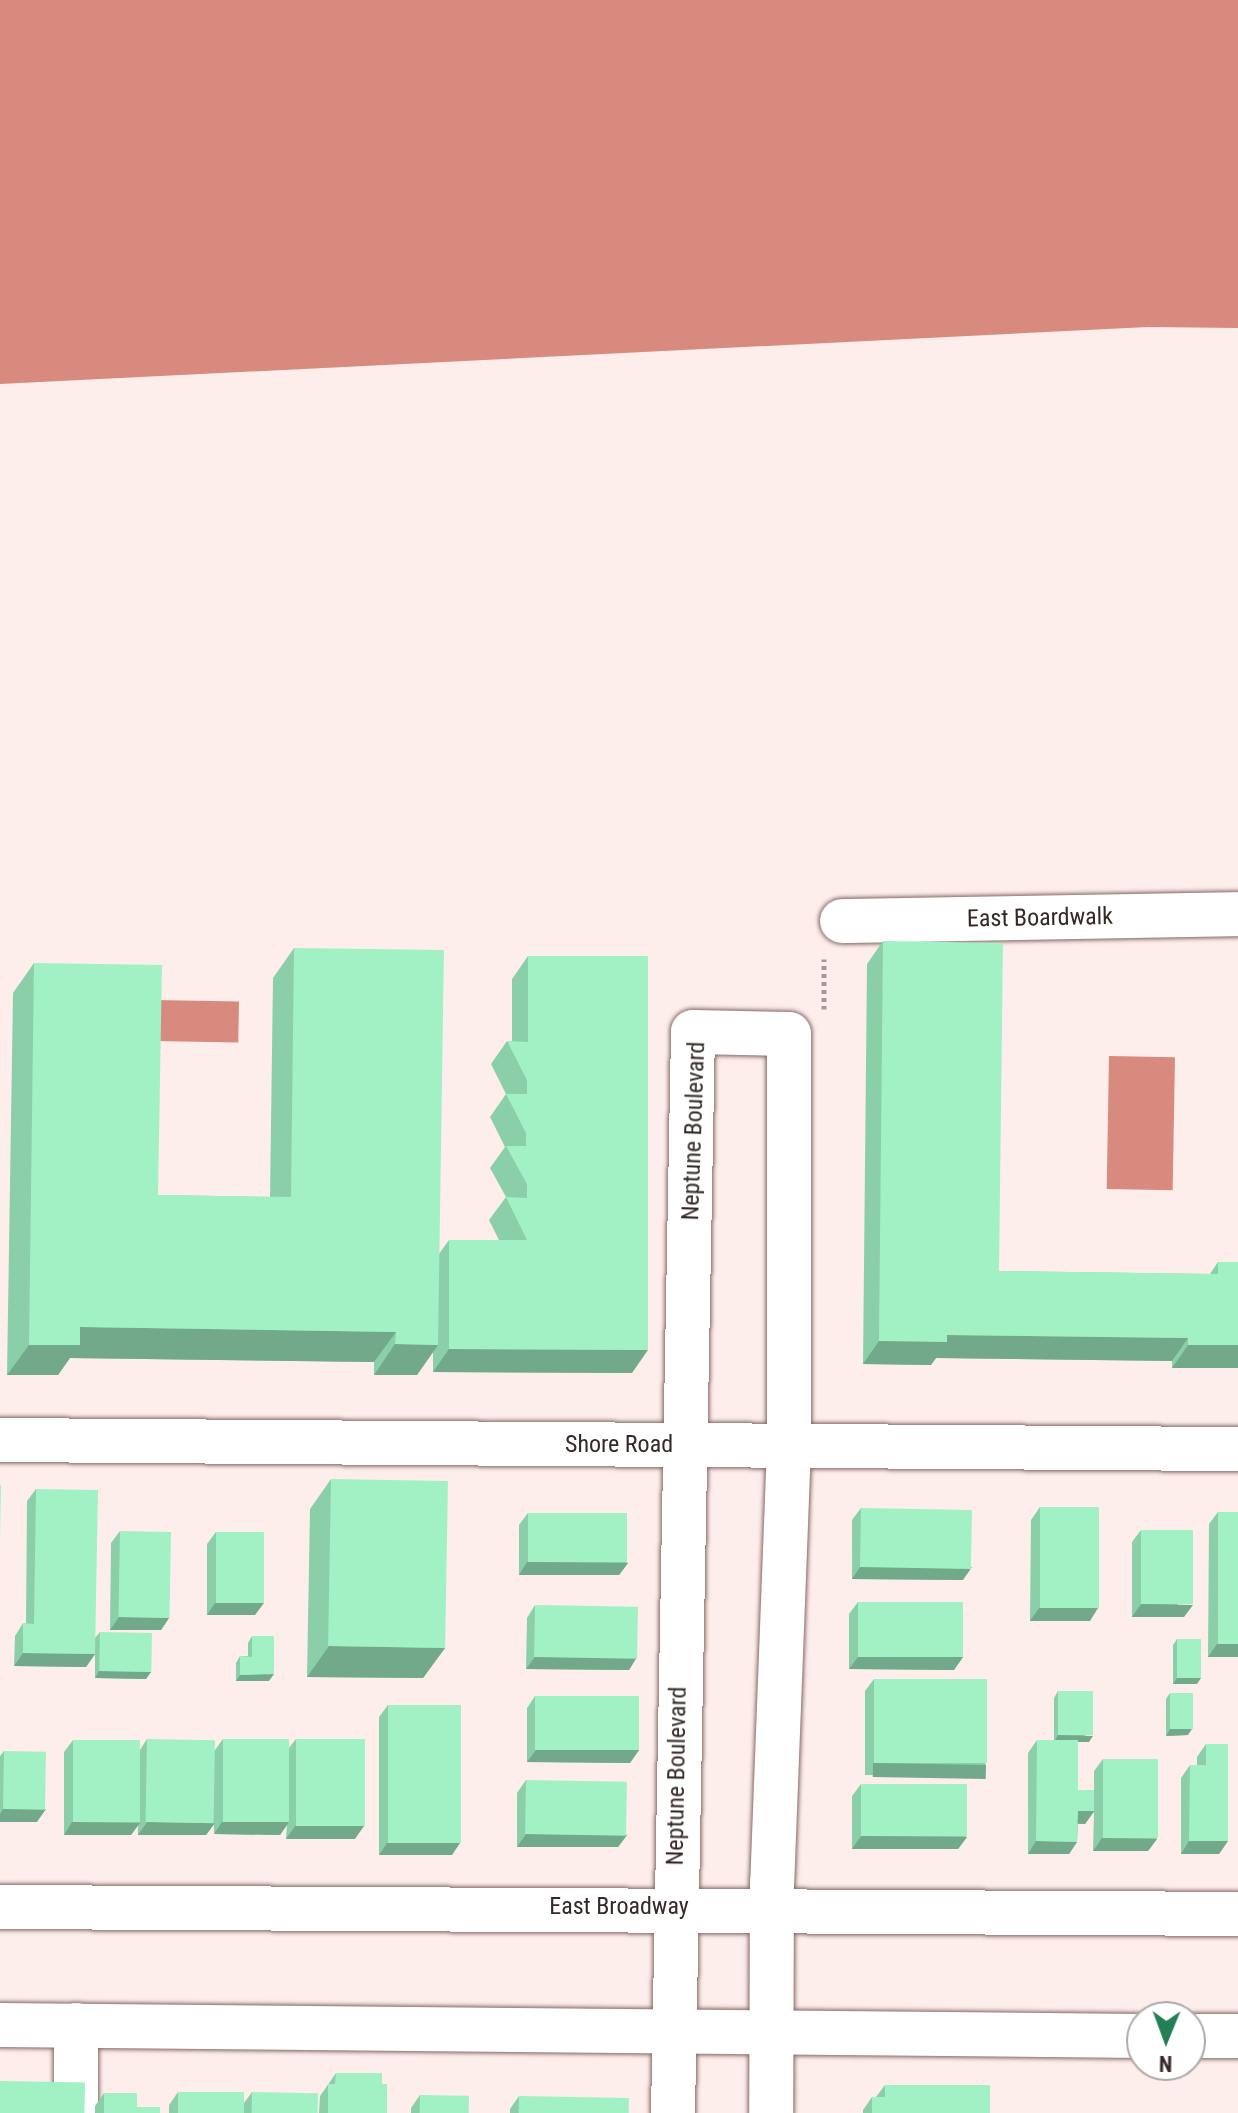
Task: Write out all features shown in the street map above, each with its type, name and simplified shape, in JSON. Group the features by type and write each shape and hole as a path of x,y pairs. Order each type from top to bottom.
{"street":[{"name":"East Boardwalk","path":"842,921 1238,914"},
{"name":"Neptune Boulevard","path":"673,2113 693,1032 789,1034 789,1446 772,1908 771,2113"},
{"name":"Shore Road","path":"0,1440 1238,1449"},
{"name":"East Broadway","path":"0,1907 772,1908 1238,1914"},
{"path":"0,2025 674,2035 1126,2036"},
{"path":"76,2025 76,2113"},
{"path":"1206,2036 1238,2036"}],"shaded area":[{"path":"0,0 1238,0 1238,328 1148,327 0,384"},
{"path":"154,1000 239,1001 238,1042 153,1041"},
{"path":"1109,1056 1175,1057 1173,1190 1107,1189"}],"building":[{"path":"883,941 1003,943 999,1271 1218,1274 1218,1262 1238,1262 1238,1345 1188,1345 1188,1338 947,1335 947,1342 879,1341"},
{"path":"294,948 444,950 438,1345 395,1344 396,1332 80,1327 80,1345 29,1345 34,963 162,965 158,1195 291,1197"},
{"path":"528,956 648,956 648,1350 449,1349 449,1240 527,1240 506,1197 527,1198 527,1184 506,1146 526,1146 526,1133 506,1094 527,1094 527,1080 507,1041 528,1042"},
{"path":"331,1479 448,1481 445,1648 328,1646"},
{"path":"36,1489 98,1490 95,1654 23,1653 23,1623 34,1624"},
{"path":"1040,1507 1099,1507 1099,1608 1040,1608"},
{"path":"861,1508 972,1510 971,1569 860,1567"},
{"path":"1218,1512 1238,1512 1238,1644 1218,1644"},
{"path":"528,1513 627,1513 627,1562 528,1562"},
{"path":"1141,1530 1193,1530 1193,1604 1141,1604"},
{"path":"120,1531 171,1532 169,1618 118,1617"},
{"path":"216,1532 264,1532 264,1603 216,1603"},
{"path":"858,1602 963,1602 963,1657 858,1657"},
{"path":"535,1605 638,1607 637,1659 534,1657"},
{"path":"100,1632 152,1633 151,1672 99,1671"},
{"path":"252,1636 274,1636 274,1674 240,1675 240,1656 252,1657"},
{"path":"1177,1639 1201,1639 1201,1678 1177,1678"},
{"path":"874,1679 987,1679 987,1763 874,1763"},
{"path":"1058,1691 1093,1691 1093,1735 1058,1735"},
{"path":"1170,1693 1193,1693 1193,1729 1170,1729"},
{"path":"535,1696 639,1696 639,1750 535,1750"},
{"path":"388,1705 461,1705 461,1843 388,1843"},
{"path":"147,1739 215,1740 214,1823 146,1822"},
{"path":"223,1739 289,1739 289,1822 223,1822"},
{"path":"296,1739 365,1739 365,1826 296,1826"},
{"path":"73,1740 140,1740 140,1822 73,1822"},
{"path":"1037,1740 1078,1740 1078,1790 1094,1790 1094,1811 1078,1811 1077,1842 1036,1841"},
{"path":"1206,1744 1228,1744 1228,1841 1189,1841 1190,1765 1206,1765"},
{"path":"4,1751 46,1752 45,1810 3,1809"},
{"path":"1103,1759 1158,1759 1158,1838 1103,1838"},
{"path":"526,1780 627,1782 626,1836 525,1834"},
{"path":"861,1784 967,1784 967,1836 861,1836"},
{"path":"336,2073 382,2073 382,2084 387,2084 387,2113 328,2113 328,2084 335,2084"},
{"path":"0,2081 85,2082 84,2113 0,2113"},
{"path":"885,2085 990,2085 990,2113 872,2113 872,2097 885,2097"},
{"path":"178,2092 244,2092 244,2113 178,2113"},
{"path":"252,2092 318,2093 318,2113 252,2113"},
{"path":"104,2093 137,2093 137,2107 160,2107 160,2113 104,2113"},
{"path":"420,2095 469,2096 469,2113 420,2113"},
{"path":"519,2096 629,2098 629,2113 519,2113"}]}
